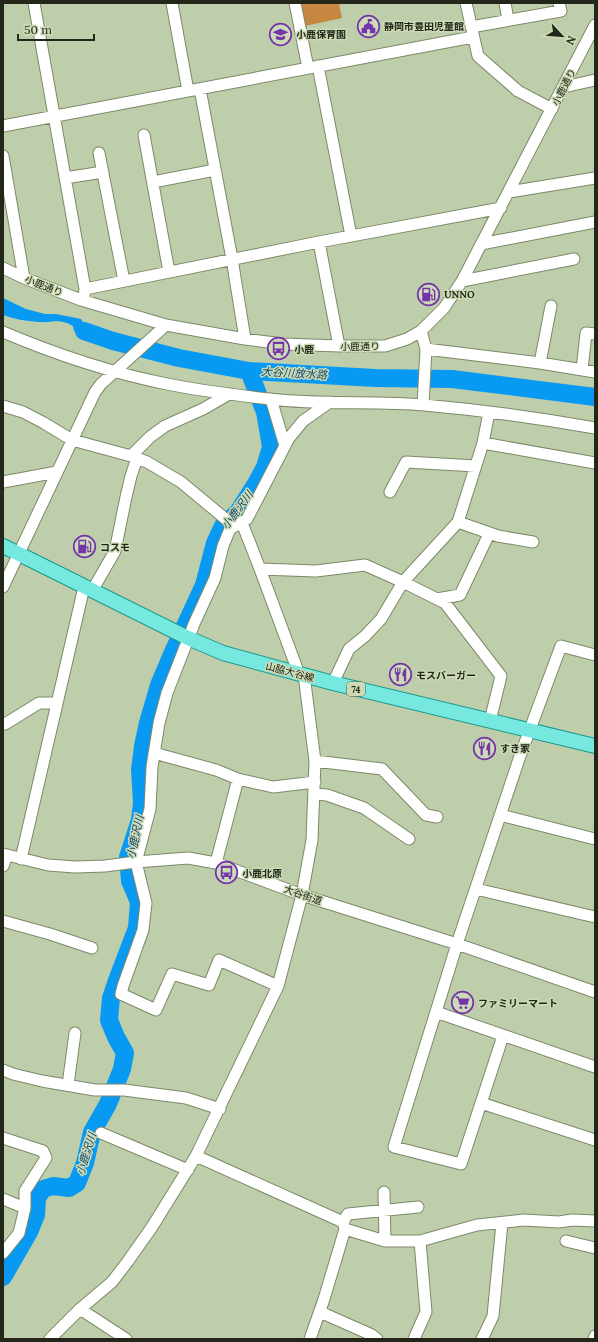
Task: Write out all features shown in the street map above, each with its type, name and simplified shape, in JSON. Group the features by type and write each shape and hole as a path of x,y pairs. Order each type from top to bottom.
{"main road":[{"name":"山脇大谷線","path":"3,546 88,589 223,653 301,675 595,746"}],"street":[{"path":"34,3 53,117 85,289 84,301"},
{"path":"172,3 188,91"},
{"path":"295,3 313,67 351,236"},
{"path":"466,3 478,56 518,91 552,109"},
{"path":"504,3 508,20"},
{"path":"3,126 313,67 472,32 508,20 560,11 559,3"},
{"name":"小鹿通り","path":"3,268 24,278 84,301 166,325 245,339 283,344 385,346 407,339 420,331 444,308 462,281 595,26"},
{"path":"564,87 595,80"},
{"path":"200,89 232,259 245,339"},
{"path":"144,135 169,272"},
{"path":"99,153 124,281"},
{"path":"3,156 24,278"},
{"path":"152,182 215,170"},
{"path":"65,178 103,172"},
{"path":"509,192 595,178"},
{"path":"85,289 319,242 501,208"},
{"path":"481,244 595,222"},
{"path":"319,242 339,346"},
{"path":"462,281 574,260"},
{"path":"540,363 550,306"},
{"path":"3,587 95,392 101,384 166,325"},
{"path":"420,331 426,354 423,405"},
{"path":"3,332 54,351 116,371 167,384 229,394 303,402 423,405 490,412 595,428"},
{"path":"582,370 586,333 595,334"},
{"path":"426,354 438,350 540,363 595,372"},
{"path":"21,859 57,703 88,589 115,551 134,457 150,437 165,426 203,409 229,394"},
{"path":"270,399 285,446"},
{"path":"278,986 219,960 209,985 172,974 156,1010 121,994 143,930 146,903 136,862 150,809 152,767 159,724 183,635 216,578 227,535 230,529 247,519 289,438 303,421 330,402"},
{"path":"3,406 23,412 72,440 147,462 181,482 238,524 260,569 301,675 315,761 312,840 302,895 278,986 220,1109 188,1170 128,1261 112,1282 80,1309 50,1339"},
{"path":"334,683 349,649 365,636 381,619 403,582 458,522 483,443 490,412"},
{"path":"483,443 595,463"},
{"path":"390,492 406,462 476,466"},
{"path":"3,482 57,472"},
{"path":"458,522 489,534 533,542"},
{"path":"437,599 460,595 489,534"},
{"path":"260,569 316,571 365,565 444,603 500,676 490,721"},
{"path":"503,1036 461,1164 394,1147 457,944 529,730 561,646 595,655"},
{"path":"3,724 39,703 57,703"},
{"path":"154,753 216,770 238,779 273,787 315,782"},
{"path":"315,761 382,770 426,815 437,817"},
{"path":"216,864 238,779"},
{"path":"314,794 326,795 364,808 409,839"},
{"path":"500,816 595,839"},
{"name":"大谷街道","path":"4,858 21,859 48,865 75,867 105,866 188,858 216,864 302,895 457,944 595,992"},
{"path":"476,889 595,917"},
{"path":"3,921 50,934 92,948"},
{"path":"436,1012 595,1067"},
{"path":"68,1085 75,1033"},
{"path":"3,1070 12,1074 34,1079 95,1090 124,1090 186,1098 220,1109"},
{"path":"481,1103 595,1140"},
{"path":"101,1133 188,1170"},
{"path":"3,1138 43,1151 46,1158 25,1191 25,1208 19,1233 3,1253"},
{"path":"196,1156 344,1225 385,1241 420,1242 477,1224 524,1220 559,1222 572,1220 595,1222"},
{"path":"384,1192 385,1241"},
{"path":"3,1199 25,1208"},
{"path":"310,1339 320,1312 348,1214 418,1207"},
{"path":"482,1339 493,1316 502,1223"},
{"path":"566,1241 595,1248"},
{"path":"414,1339 426,1312 420,1242"},
{"path":"80,1309 126,1339"},
{"path":"320,1312 372,1335 377,1339"}],"shaded area":[{"path":"300,3 339,3 342,18 305,26"}],"water":[{"path":"3,298 26,309 45,314 56,314 81,319 90,329 110,339 88,337 74,331 73,326 63,322 29,321 3,315"}],"waterway":[{"name":"大谷川放水路","path":"84,331 113,341 179,358 249,371 375,378 452,379 595,397"},
{"name":"小鹿沢川","path":"3,1277 29,1232 36,1215 37,1198 43,1189 53,1186 69,1188 77,1183 85,1163 92,1132 108,1104 122,1069 125,1053 109,1020 111,998 137,928 139,902 130,881 128,857 140,820 142,803 140,770 143,746 159,685 204,585 215,543 223,526 238,512 257,482 265,467 271,447 265,412 249,371"}],"place":[{"name":"静岡市豊田児童館","path":"368,26"},
{"name":"小鹿保育園","path":"280,34"},
{"name":"UNNO","path":"428,294"},
{"name":"小鹿","path":"278,349"},
{"name":"コスモ","path":"85,547"},
{"name":"モスバーガー","path":"400,675"},
{"name":"すき家","path":"485,748"},
{"name":"小鹿北原","path":"227,873"},
{"name":"ファミリーマート","path":"463,1003"}]}
